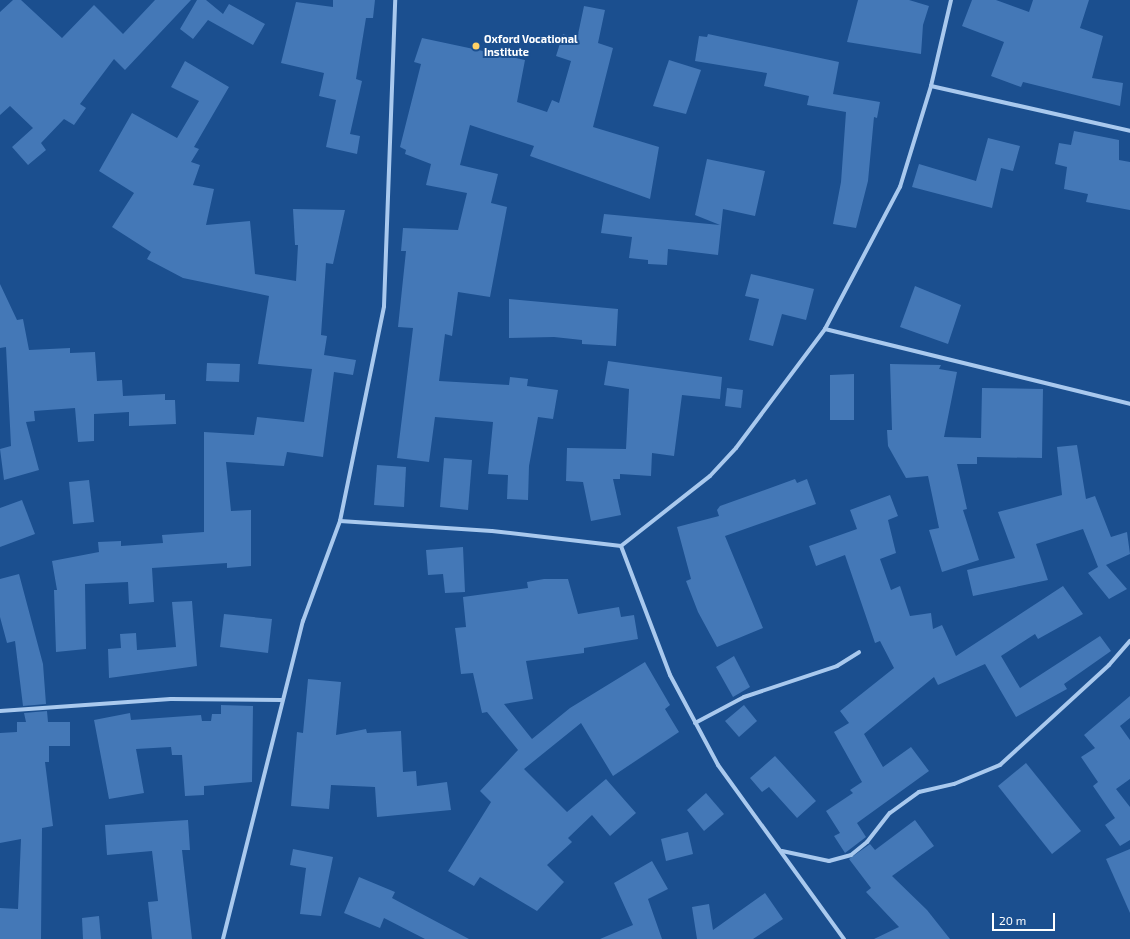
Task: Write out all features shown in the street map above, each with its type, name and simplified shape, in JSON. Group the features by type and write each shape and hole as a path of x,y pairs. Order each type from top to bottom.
{"street":[{"path":"223,939 272,755 282,700 303,621 340,521 384,306 395,0"},
{"path":"340,521 492,531 621,546 710,476 736,448 825,329 900,187 931,86 951,0"},
{"path":"931,86 1130,131"},
{"path":"825,329 1130,404"},
{"path":"621,546 670,675 718,766 782,851 844,939"},
{"path":"782,851 829,861 850,855 868,842 890,813 919,792 954,784 1000,765 1109,665 1130,641"},
{"path":"695,722 744,697 837,666 859,652"},
{"path":"0,711 171,699 282,700"}],"building":[{"path":"13,0 21,0 62,38 94,5 123,34 155,0 191,0 125,70 114,59 80,104 86,108 74,125 64,119 41,143 46,150 28,165 12,147 33,128 10,106 0,115 0,12"},
{"path":"197,0 206,0 223,14 229,4 265,24 253,45 208,20 193,39 180,29"},
{"path":"333,0 375,0 373,18 366,18 356,79 362,81 350,134 360,136 357,154 326,147 336,100 319,96 324,73 281,63 296,2 333,7"},
{"path":"858,0 909,0 929,6 923,25 921,54 847,42"},
{"path":"972,0 996,0 1029,12 1033,0 1089,0 1080,28 1103,36 1092,78 1123,83 1120,106 1023,82 1021,87 991,76 1004,42 962,26"},
{"path":"584,6 605,10 598,43 613,48 593,127 659,147 650,199 530,156 534,146 470,125 460,165 498,174 491,203 507,207 490,297 458,292 452,336 445,334 439,381 509,385 510,377 528,379 527,386 558,390 553,419 538,417 529,466 528,500 507,499 508,475 488,474 493,422 435,417 429,462 397,458 413,328 398,327 406,251 401,251 403,228 458,230 467,193 426,185 431,164 405,154 406,150 400,147 421,64 414,62 422,38 525,60 517,102 547,112 552,100 559,103 571,61 556,56 563,34 577,39"},
{"path":"708,34 839,62 833,94 880,102 877,118 874,117 868,181 856,228 833,224 841,182 846,112 807,105 809,96 764,86 767,73 695,61 699,36 707,37"},
{"path":"669,60 701,70 686,114 653,106"},
{"path":"185,61 229,87 194,147 199,149 191,162 200,165 193,185 214,189 206,225 250,221 255,274 296,281 298,245 295,245 293,209 345,210 333,264 326,263 321,335 327,336 324,355 356,360 353,375 334,372 323,457 287,452 284,466 226,462 231,511 251,510 251,566 227,568 227,563 152,568 154,602 129,604 128,582 85,584 86,649 56,652 54,590 57,590 52,561 99,552 98,542 121,541 121,546 163,543 162,535 204,532 204,432 254,435 257,417 304,422 312,369 258,364 269,296 183,278 147,259 151,252 112,227 134,193 99,171 132,113 177,138 199,101 171,87"},
{"path":"1074,131 1119,140 1119,160 1130,162 1130,210 1086,202 1088,194 1064,189 1067,167 1055,164 1059,143 1071,145"},
{"path":"988,138 1020,146 1013,171 1001,168 992,208 912,187 919,164 976,181"},
{"path":"707,159 765,171 755,216 723,209 718,255 668,249 667,265 648,264 648,260 629,258 632,237 601,233 604,214 720,225 695,215"},
{"path":"751,274 814,289 806,320 782,314 773,346 749,340 759,299 745,296"},
{"path":"0,284 17,320 23,319 29,350 70,348 70,353 95,352 97,381 122,380 123,396 165,394 165,400 175,400 176,424 129,426 129,412 94,414 94,441 78,442 75,408 34,411 35,421 26,422 39,470 4,480 0,449 11,446 6,347 0,348"},
{"path":"915,286 961,305 948,344 900,327"},
{"path":"509,299 618,309 616,346 582,344 582,340 554,337 509,338"},
{"path":"608,361 722,377 720,399 682,395 674,456 652,453 651,476 620,474 620,479 613,479 621,515 591,521 583,482 566,481 567,448 626,449 629,389 604,385"},
{"path":"207,363 240,364 239,382 206,381"},
{"path":"890,364 941,365 939,369 957,372 944,437 981,438 982,388 1043,389 1042,458 977,457 977,464 957,464 967,509 963,510 979,560 942,572 929,530 939,528 928,476 906,478 888,446 887,430 892,430"},
{"path":"854,374 854,420 830,420 830,375"},
{"path":"727,388 743,390 741,408 725,406"},
{"path":"1077,445 1086,499 1095,496 1111,537 1127,532 1130,554 1106,565 1127,589 1109,599 1088,573 1098,567 1083,529 1036,544 1048,580 973,596 967,570 1015,558 998,512 1062,495 1057,447"},
{"path":"444,458 472,460 468,510 440,507"},
{"path":"377,465 406,467 404,507 374,505"},
{"path":"795,479 797,483 807,479 816,504 725,536 763,628 717,647 698,612 686,581 691,579 677,527 719,516 717,510 720,506"},
{"path":"89,480 94,522 73,524 69,482"},
{"path":"890,495 898,516 888,520 896,553 880,559 891,590 900,586 910,616 931,613 933,629 942,625 956,656 1063,586 1083,614 1038,639 1035,634 1001,656 1020,688 1100,636 1111,651 1064,684 1067,689 1016,717 985,664 938,685 934,677 864,734 883,767 911,747 929,771 857,823 866,837 845,853 834,836 840,833 826,811 853,793 850,790 862,782 834,732 849,723 840,711 894,668 880,641 875,643 845,555 816,566 809,546 857,529 850,510"},
{"path":"22,500 35,534 0,547 0,508"},
{"path":"463,547 465,592 445,593 443,574 428,575 426,550"},
{"path":"19,574 43,664 46,704 23,706 15,641 7,643 0,617 0,579"},
{"path":"544,579 568,579 578,614 619,607 621,617 634,615 638,639 584,648 584,653 526,661 533,699 504,704 532,739 570,708 645,662 670,705 665,709 679,732 613,776 581,723 524,769 567,812 606,779 636,813 610,836 592,815 568,838 572,842 547,865 564,882 537,911 480,877 474,886 448,871 491,802 480,791 518,750 487,712 482,713 473,673 461,674 455,628 466,627 463,597 528,588 527,582"},
{"path":"192,601 197,666 109,678 108,649 121,648 120,634 136,633 137,650 176,647 172,602"},
{"path":"224,614 272,619 268,653 220,647"},
{"path":"734,656 750,687 733,697 716,667"},
{"path":"308,679 341,682 336,735 366,729 367,733 401,731 403,772 416,771 417,786 447,782 451,810 377,817 375,787 331,785 329,809 291,806 297,732 303,733"},
{"path":"1130,696 1130,718 1120,726 1130,740 1130,779 1116,789 1130,807 1130,840 1120,846 1105,825 1115,818 1093,786 1098,782 1081,757 1095,748 1084,735"},
{"path":"221,705 253,706 252,782 204,786 204,795 185,796 182,755 172,755 171,747 136,749 144,793 109,799 94,720 130,713 131,720 201,715 202,721 211,721 212,714 221,714"},
{"path":"744,705 757,721 739,737 725,721"},
{"path":"47,711 48,722 70,722 70,746 49,746 49,762 45,762 53,826 42,828 41,939 0,939 0,908 18,909 21,839 0,843 0,733 17,732 17,722 26,722 24,713"},
{"path":"775,756 816,801 797,818 769,787 762,792 750,778"},
{"path":"1026,763 1081,831 1052,854 998,786"},
{"path":"706,793 724,814 704,831 687,810"},
{"path":"188,820 190,850 182,850 192,939 152,939 148,902 158,901 152,851 107,855 105,825"},
{"path":"915,820 934,846 892,876 927,910 950,939 874,939 899,927 866,892 871,888 849,859 870,844 875,850"},
{"path":"688,832 693,854 666,861 661,839"},
{"path":"293,849 333,857 321,916 300,914 306,868 290,865"},
{"path":"1130,849 1130,913 1106,859"},
{"path":"652,861 668,889 648,899 662,939 600,939 633,925 614,883"},
{"path":"359,877 395,892 392,898 469,939 425,939 384,918 380,928 344,913"},
{"path":"765,893 783,919 753,939 697,939 692,907 709,904 713,930"},
{"path":"99,916 101,939 83,939 82,918"}],"place":[{"name":"Oxford Vocational Institute","path":"476,46"}]}
